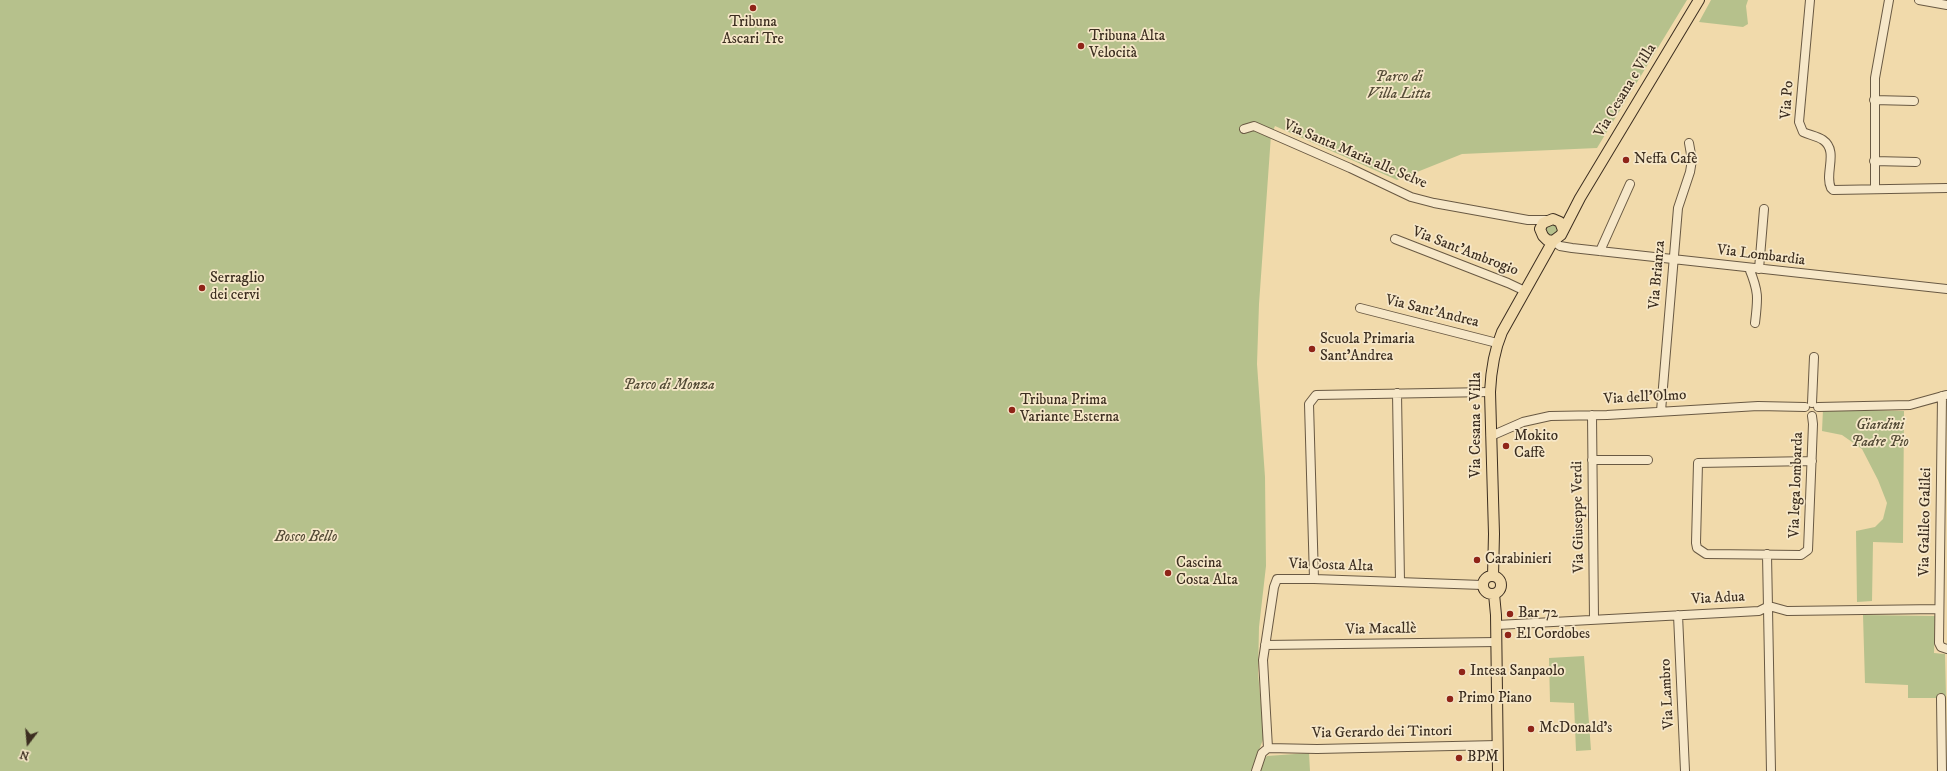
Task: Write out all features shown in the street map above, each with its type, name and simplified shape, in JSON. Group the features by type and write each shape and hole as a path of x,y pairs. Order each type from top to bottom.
{"main road":[{"name":"Via Cesana e Villa","path":"1493,576 1494,534 1490,392 1491,369 1497,343 1541,262 1552,235 1580,198 1699,0"},
{"name":"Via Cesana e Villa","path":"1551,220 1569,209 1580,198"},
{"path":"1551,220 1560,222 1552,235 1551,220"},
{"path":"1493,576 1498,579 1501,585 1499,590 1494,594 1487,593 1482,585 1484,579 1493,576"},
{"path":"1494,594 1497,625 1498,771"}],"street":[{"name":"Via Po","path":"1810,0 1800,128 1807,134 1822,139 1829,146 1829,175 1831,188 1833,190 1947,188"},
{"path":"1874,189 1875,78 1889,0"},
{"path":"1919,0 1947,5"},
{"path":"1874,100 1914,101"},
{"name":"Via Santa Maria alle Selve","path":"1244,129 1254,126 1284,138 1411,197 1528,220 1551,220"},
{"name":"Via Brianza","path":"1661,411 1678,208 1690,172 1692,160 1689,143"},
{"path":"1874,161 1916,162"},
{"path":"1600,252 1630,184"},
{"path":"1759,269 1764,209"},
{"name":"Via Santa Maria alle Selve","path":"1528,220 1552,235"},
{"name":"Via Lombardia","path":"1552,235 1560,246 1600,252 1947,289"},
{"name":"Via Sant'Ambrogio","path":"1394,239 1508,283 1524,292"},
{"path":"1750,268 1757,288 1758,297 1755,323"},
{"name":"Via Sant'Andrea","path":"1360,308 1497,343"},
{"path":"1811,406 1814,357"},
{"path":"1314,578 1309,404 1316,395 1490,392"},
{"path":"1397,393 1400,582"},
{"name":"Via dell'Olmo","path":"1491,436 1536,418 1550,416 1758,406 1910,405 1945,396"},
{"name":"Via Galileo Galilei","path":"1944,648 1939,643 1939,609 1944,538 1945,396"},
{"name":"Via lega lombarda","path":"1767,554 1806,553 1810,545 1812,416 1818,412 1811,406"},
{"name":"Via Giuseppe Verdi","path":"1592,415 1594,619"},
{"path":"1592,460 1648,460"},
{"path":"1771,771 1767,554 1706,554 1697,548 1698,463 1812,461"},
{"name":"Via Costa Alta","path":"1268,748 1263,660 1274,587 1277,579 1314,578 1482,585"},
{"path":"1769,606 1787,611 1939,609"},
{"name":"Via Adua","path":"1497,625 1759,611 1769,606"},
{"name":"Via Lambro","path":"1678,615 1686,771"},
{"name":"Via Macallè","path":"1265,645 1497,642"},
{"path":"1941,698 1942,771"},
{"name":"Via Gerardo dei Tintori","path":"1268,748 1317,749 1498,745"},
{"path":"1256,771 1262,753 1268,748"}],"green space":[{"name":"Parco di Monza","path":"0,0 1687,0 1597,148 1462,154 1397,180 1275,126 1271,135 1259,304 1257,364 1265,477 1266,566 1259,627 1258,673 1264,737 1251,771 0,771"},
{"path":"1711,0 1748,0 1746,6 1748,24 1743,27 1699,22"},
{"path":"1552,224 1556,226 1558,230 1556,234 1552,236 1548,234 1546,230 1548,226"},
{"name":"Giardini Padre Pio","path":"1823,409 1904,411 1903,543 1873,542 1872,601 1857,602 1856,531 1875,527 1883,519 1887,503 1878,480 1862,449 1842,435 1822,431"},
{"path":"1863,615 1935,616 1934,653 1945,654 1946,698 1908,698 1908,685 1865,683"},
{"path":"1584,656 1591,750 1576,751 1574,703 1550,702 1549,658"},
{"path":"1309,753 1310,771 1259,771 1264,759 1267,756"}],"place":[{"name":"Tribuna Ascari Tre","path":"753,8"},
{"name":"Tribuna Alta Velocità","path":"1081,46"},
{"name":"Neffa Cafè","path":"1626,160"},
{"name":"Serraglio dei cervi","path":"202,288"},
{"name":"Scuola Primaria Sant'Andrea","path":"1312,349"},
{"name":"Tribuna Prima Variante Esterna","path":"1012,410"},
{"name":"Mokito Caffè","path":"1506,446"},
{"name":"Carabinieri","path":"1477,560"},
{"name":"Cascina Costa Alta","path":"1168,573"},
{"name":"Bar 72","path":"1510,614"},
{"name":"El Cordobes","path":"1508,635"},
{"name":"Intesa Sanpaolo","path":"1462,672"},
{"name":"Primo Piano","path":"1450,699"},
{"name":"McDonald's","path":"1531,729"},
{"name":"BPM","path":"1459,758"}],"park label":[{"name":"Parco di Villa Litta","path":"1399,86"},
{"name":"Bosco Bello","path":"306,538"}]}
